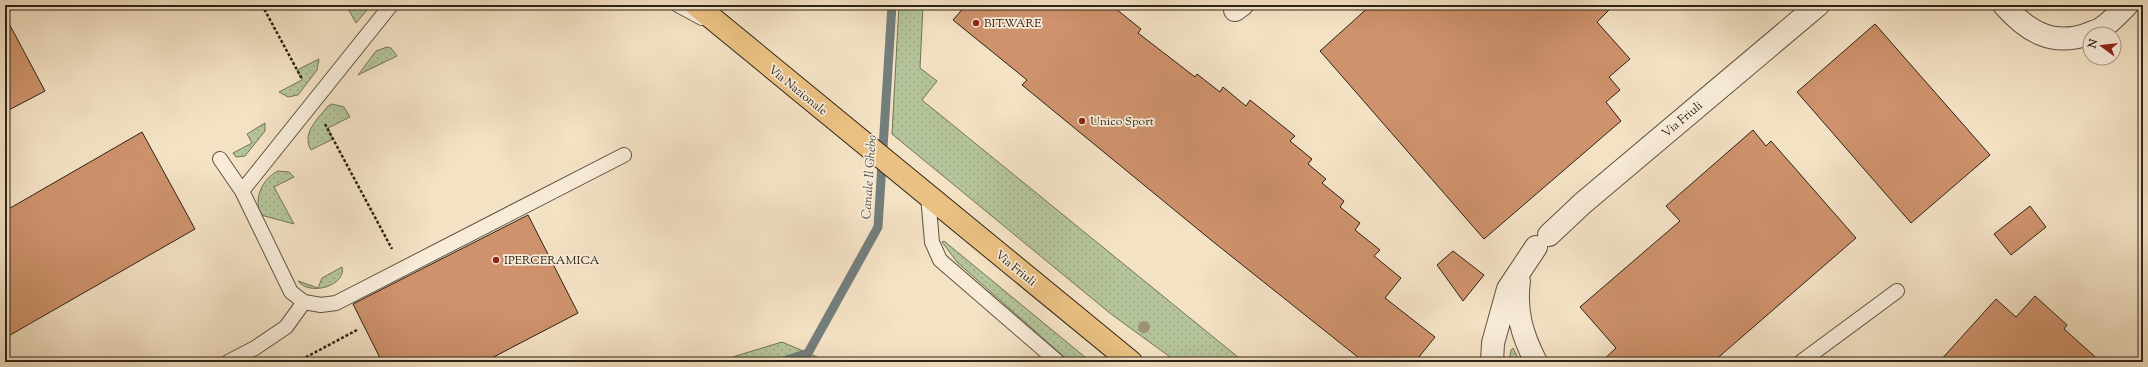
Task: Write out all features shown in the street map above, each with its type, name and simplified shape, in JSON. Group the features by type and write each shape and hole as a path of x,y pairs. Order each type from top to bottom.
{"main road":[{"name":"Via Nazionale","path":"696,5 902,174"},
{"name":"Via Friuli","path":"902,174 1131,362"}],"street":[{"name":"Via Friuli","path":"1492,362 1493,343 1508,289 1542,241 1583,203 1818,5"},
{"path":"2004,5 2030,29 2047,37 2061,40 2079,37 2102,29 2127,5"},
{"name":"Via Friuli","path":"1520,272 1517,297 1518,317 1536,362"}],"lane":[{"path":"242,191 391,5"},
{"path":"678,5 734,36"},
{"path":"220,159 242,191 282,277 291,292 304,302 321,305 336,303 624,155"},
{"path":"928,196 932,242 940,260 1058,362"},
{"path":"1801,362 1897,291"},
{"path":"228,362 255,348 286,327 304,302"}],"path":[{"path":"262,5 305,85"},
{"path":"324,122 402,268"},
{"path":"297,362 357,330"}],"green space":[{"path":"346,5 371,5 356,23"},
{"path":"899,5 923,5 920,68 937,81 922,100 1244,362 1177,362 1111,314 892,134"},
{"path":"387,47 391,48 397,56 358,75 376,51"},
{"path":"319,59 317,70 298,95 288,97 279,92 302,80 297,70"},
{"path":"332,104 344,107 350,117 328,128 333,139 311,150 308,144 309,132 328,106"},
{"path":"265,123 265,131 245,156 236,157 233,153 252,143 247,134"},
{"path":"278,171 289,172 294,177 274,187 294,224 261,215 259,209 258,202 260,190 263,184"},
{"path":"944,241 1091,362 1070,362 957,262 942,242"},
{"path":"342,267 342,273 339,279 326,287 318,288 322,278"},
{"path":"298,281 318,288 311,288 304,286"},
{"path":"782,342 829,362 716,362"},
{"path":"1513,348 1520,362 1509,362 1511,350"}],"building":[{"path":"966,5 1111,5 1141,29 1138,33 1195,77 1197,74 1220,92 1223,87 1246,106 1250,100 1295,136 1290,141 1312,159 1308,164 1326,179 1322,183 1344,201 1340,207 1360,223 1355,230 1380,250 1374,256 1401,278 1385,298 1435,337 1415,362 1364,362 1211,240 1022,85 1027,80 953,20"},
{"path":"1371,5 1614,5 1597,22 1630,59 1609,77 1620,90 1606,102 1621,121 1484,239 1320,51"},
{"path":"5,16 45,91 5,112"},
{"path":"1875,24 1990,155 1911,223 1797,92"},
{"path":"1753,130 1766,146 1771,141 1856,238 1713,362 1601,362 1616,348 1580,307 1680,221 1666,206"},
{"path":"142,132 195,229 5,338 5,211"},
{"path":"2030,206 2046,227 2011,255 1994,234"},
{"name":"IPERCERAMICA","path":"528,215 578,313 484,362 382,362 353,304"},
{"path":"1453,251 1484,275 1463,301 1437,265"},
{"path":"2035,296 2067,325 2064,329 2101,362 1939,362 1996,299 2016,317"}],"waterway":[{"name":"Canale Il Ghebo","path":"781,362 808,353 878,227 892,5"}],"place":[{"name":"BIT.WARE","path":"976,23"},
{"name":"Unico Sport","path":"1082,121"},
{"name":"IPERCERAMICA","path":"496,260"}]}
